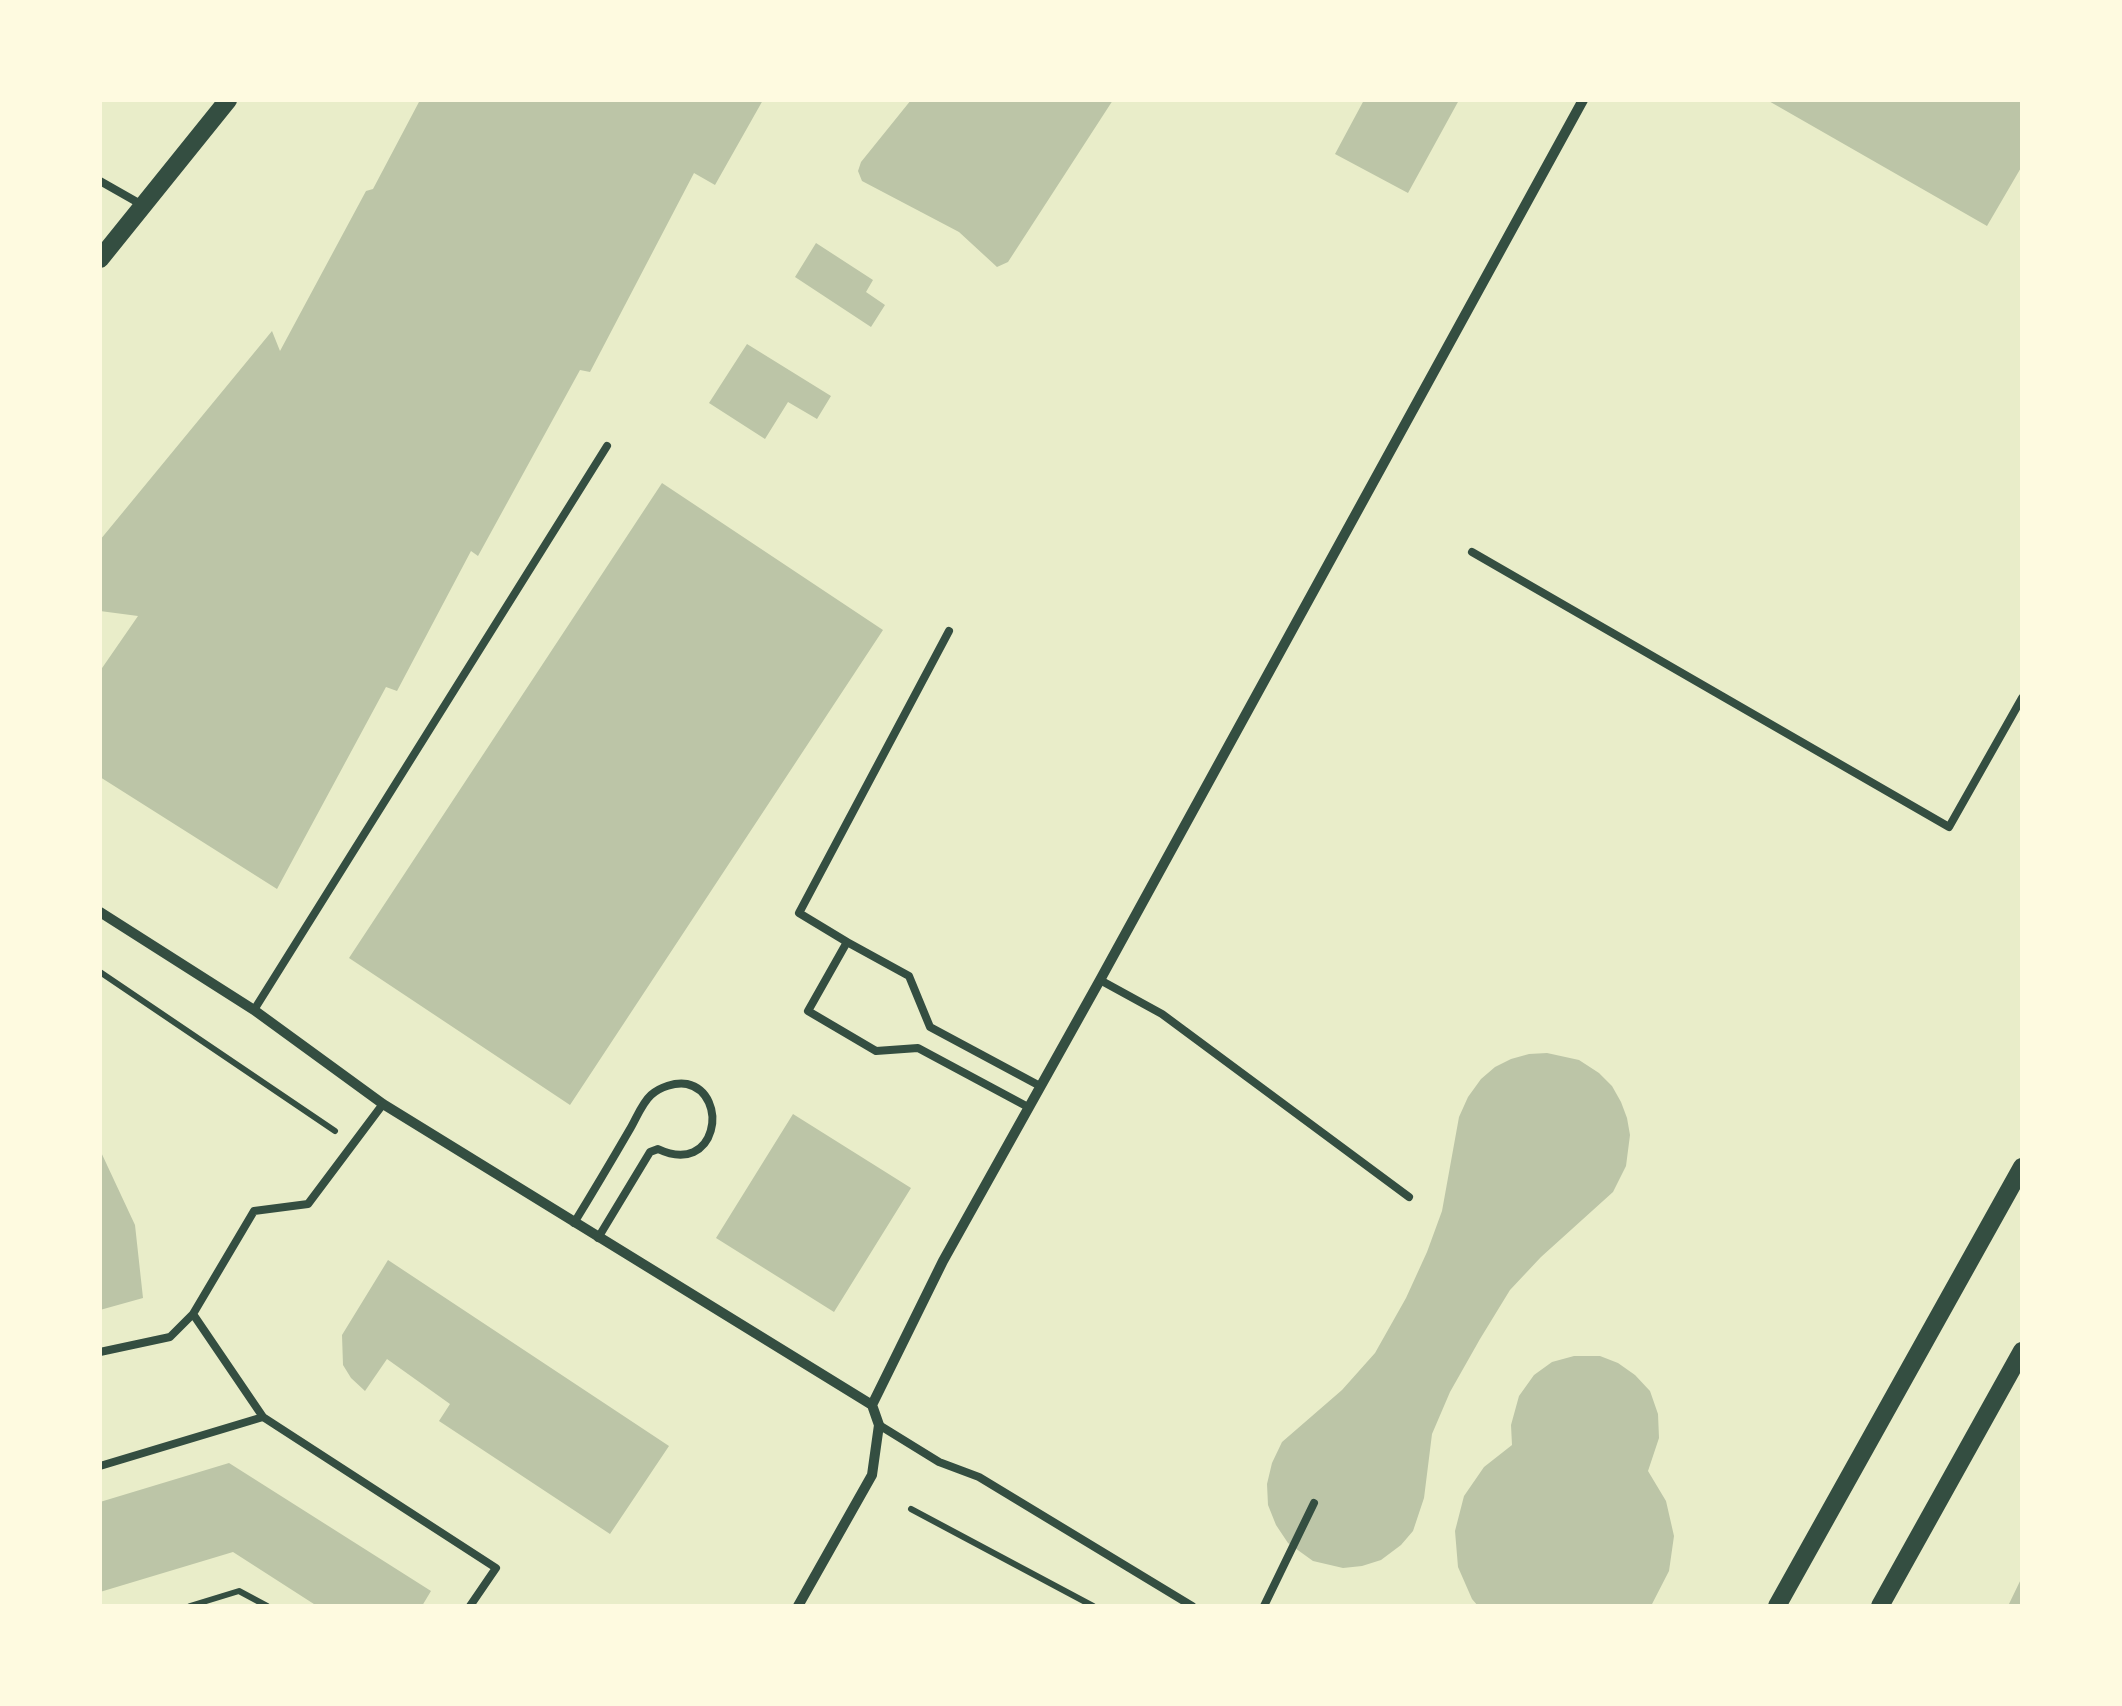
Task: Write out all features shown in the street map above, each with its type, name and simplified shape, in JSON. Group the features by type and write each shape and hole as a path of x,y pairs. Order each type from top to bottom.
{"street":[{"path":"100,259 228,100"},
{"path":"872,1406 942,1261 1583,100"},
{"path":"100,912 254,1010 383,1104 872,1406 880,1425 872,1474 798,1606"},
{"path":"1777,1606 2022,1167"},
{"path":"1880,1606 2022,1351"}],"lane":[{"path":"100,181 144,206"},
{"path":"254,1010 607,446"},
{"path":"1472,552 1949,827 2022,698"},
{"path":"949,631 799,914 909,976 930,1027 1040,1086"},
{"path":"847,942 808,1012 876,1051 918,1048 1028,1107"},
{"path":"1100,980 1162,1014 1409,1198"},
{"path":"574,1223 650,1096 674,1083 690,1084 706,1094 712,1107 712,1125 706,1141 696,1151 682,1156 658,1149 650,1152 598,1238"},
{"path":"100,1352 170,1337 193,1314 254,1210 308,1204 383,1104"},
{"path":"193,1314 263,1417 496,1568 470,1606"},
{"path":"100,1466 263,1417"},
{"path":"880,1425 939,1462 978,1477 1192,1606"},
{"path":"1264,1606 1314,1503"}],"path":[{"path":"100,972 353,1143"},
{"path":"911,1508 1093,1606"},
{"path":"190,1606 238,1591 267,1606"}],"building":[{"path":"420,100 763,100 715,185 694,173 590,372 580,370 478,556 471,551 397,691 386,687 277,889 100,777 100,671 138,616 100,611 100,540 272,331 280,351"},
{"path":"911,100 1113,100 1008,262 997,267 959,232 862,181 858,171 861,162"},
{"path":"1364,100 1459,100 1408,193 1335,154"},
{"path":"1767,100 2022,100 2022,166 1987,226"},
{"path":"816,243 873,280 866,292 885,305 871,327 795,277"},
{"path":"747,344 831,396 817,419 788,402 765,439 709,403"},
{"path":"662,483 883,630 570,1105 349,958"},
{"path":"1547,1053 1579,1060 1612,1086 1627,1118 1630,1135 1626,1166 1613,1192 1510,1290 1480,1339 1432,1434 1424,1498 1413,1531 1381,1560 1362,1566 1343,1568 1313,1561 1288,1543 1276,1525 1268,1505 1272,1463 1282,1442 1342,1390 1375,1353 1406,1298 1442,1211 1459,1117 1468,1097 1495,1067 1529,1054"},
{"path":"793,1114 911,1188 834,1312 716,1238"},
{"path":"100,1150 135,1225 143,1298 100,1310"},
{"path":"388,1260 669,1446 610,1534 439,1421 450,1404 387,1359 365,1391 351,1378 343,1365 342,1335"},
{"path":"1574,1356 1600,1356 1618,1363 1650,1391 1658,1414 1659,1438 1648,1471 1666,1501 1674,1536 1669,1571 1651,1606 1478,1606 1458,1567 1455,1531 1464,1496 1484,1467 1512,1445 1511,1425 1519,1396 1534,1375 1552,1362"},
{"path":"229,1463 431,1591 422,1606 317,1606 233,1552 100,1592 100,1502"},
{"path":"2022,1577 2022,1606 2008,1606"}]}
